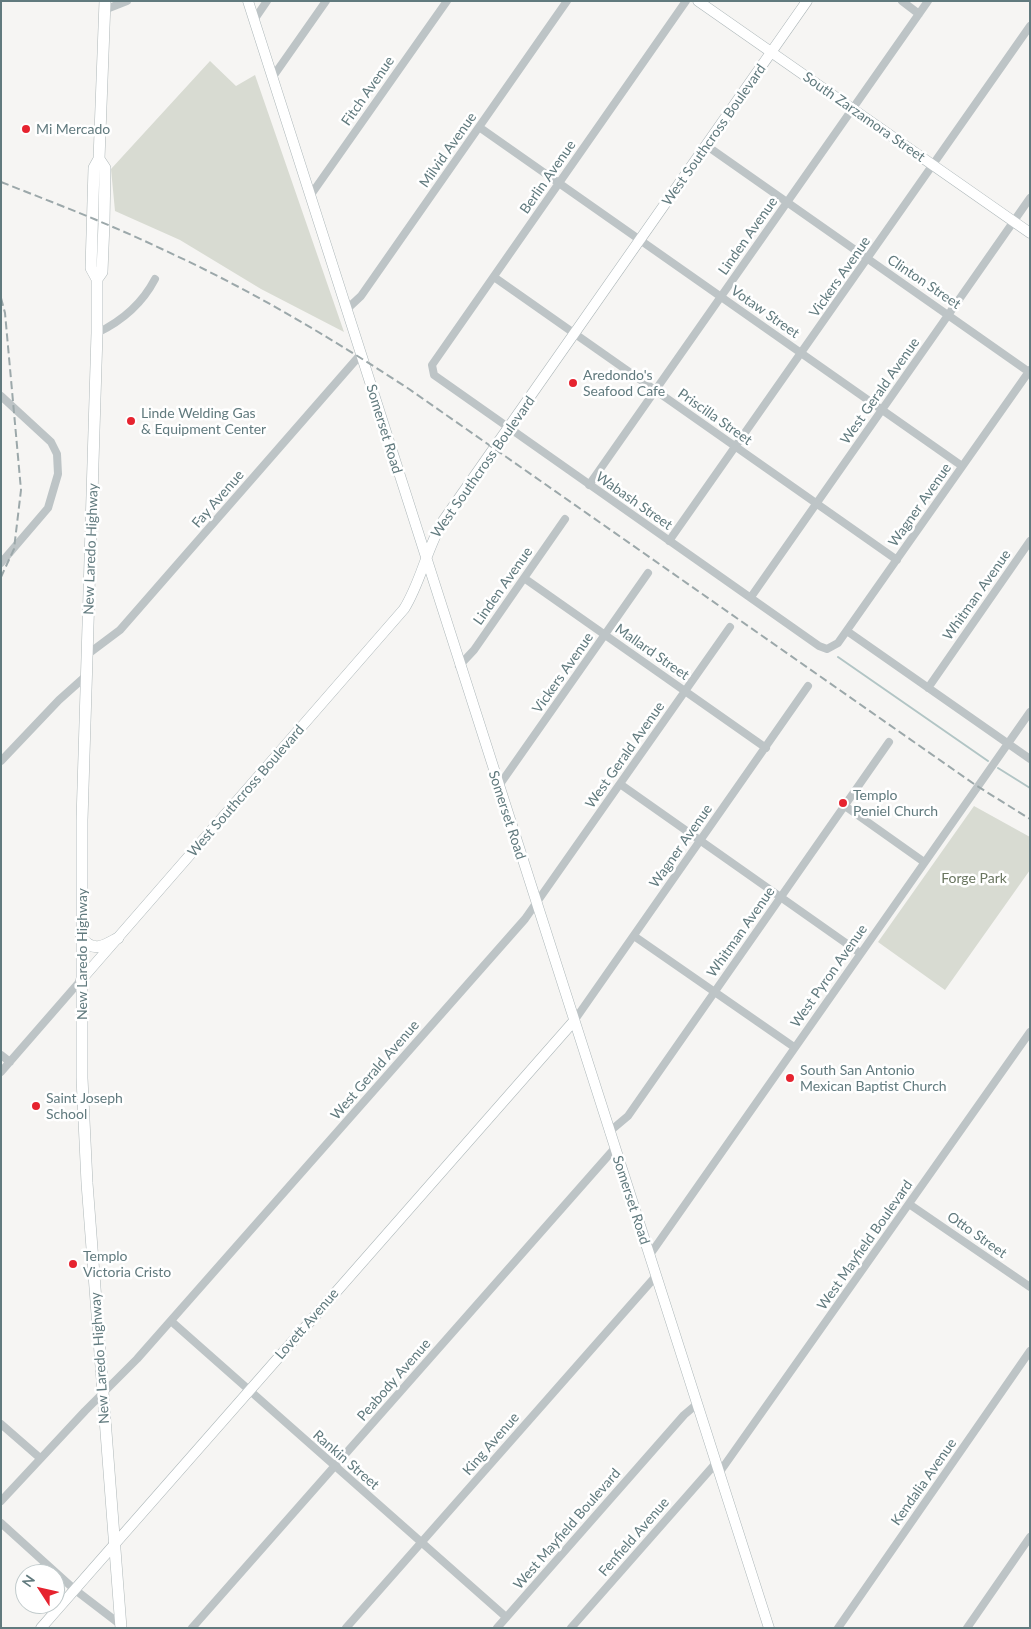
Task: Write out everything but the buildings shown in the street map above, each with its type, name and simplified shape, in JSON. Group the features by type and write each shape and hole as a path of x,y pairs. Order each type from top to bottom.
{"main road":[{"name":"Somerset Road","path":"248,1 498,787 769,1628"},
{"name":"South Zarzamora Street","path":"698,1 1030,233"},
{"name":"West Southcross Boulevard","path":"81,980 396,619 415,589 425,558 444,521 807,1"},
{"name":"New Laredo Highway","path":"104,6 100,159 94,168 91,268 97,279 97,333 82,820 82,1078 87,1182 121,1626"},
{"path":"82,938 87,945 96,948 118,938"},
{"name":"Lovett Avenue","path":"40,1628 574,1021"}],"street":[{"path":"104,6 127,1"},
{"path":"254,20 267,1"},
{"path":"272,78 326,1"},
{"name":"Fitch Avenue","path":"310,196 447,1"},
{"name":"Milvid Avenue","path":"346,310 361,296 567,1"},
{"name":"Berlin Avenue","path":"432,368 686,1"},
{"path":"902,1 919,14"},
{"name":"Linden Avenue","path":"589,485 928,1"},
{"name":"Vickers Avenue","path":"669,541 802,354 1030,26"},
{"name":"Votaw Street","path":"479,127 962,466"},
{"name":"Clinton Street","path":"707,146 1029,371"},
{"name":"West Gerald Avenue","path":"751,598 1030,198"},
{"name":"Priscilla Street","path":"494,277 896,560"},
{"path":"97,333 116,324 130,311 146,295 155,279"},
{"name":"Fay Avenue","path":"88,654 120,630 361,354"},
{"name":"Wabash Street","path":"432,368 436,378 827,649"},
{"name":"Wagner Avenue","path":"827,649 838,643 847,631 1029,371"},
{"path":"1,408 4,399 42,432 55,448 58,474 56,488 48,508 1,563"},
{"name":"Linden Avenue","path":"460,666 474,650 565,519"},
{"name":"Whitman Avenue","path":"928,688 1030,541"},
{"name":"Vickers Avenue","path":"498,787 648,574"},
{"name":"Mallard Street","path":"524,578 766,748"},
{"name":"West Gerald Avenue","path":"1,1501 170,1321 525,919 730,627"},
{"path":"847,631 1030,759"},
{"path":"1,761 59,700 87,675"},
{"name":"Wagner Avenue","path":"574,1021 808,686"},
{"name":"West Pyron Avenue","path":"649,1256 1030,712"},
{"name":"Whitman Avenue","path":"610,1132 628,1116 889,742"},
{"path":"620,784 860,953"},
{"path":"845,806 924,862"},
{"path":"634,936 794,1047"},
{"name":"West Southcross Boulevard","path":"1,1072 81,980"},
{"name":"West Mayfield Boulevard","path":"719,1473 1030,1032"},
{"path":"1,1055 10,1062"},
{"name":"Peabody Avenue","path":"192,1628 614,1148"},
{"name":"Otto Street","path":"909,1204 1030,1287"},
{"name":"King Avenue","path":"346,1628 656,1276"},
{"name":"Rankin Street","path":"170,1321 506,1617"},
{"name":"Kendalia Avenue","path":"838,1628 1030,1352"},
{"name":"West Mayfield Boulevard","path":"497,1628 684,1415 697,1404"},
{"path":"1,1424 40,1458"},
{"name":"Fenfield Avenue","path":"571,1628 716,1462"},
{"path":"1,1523 74,1589 121,1626"},
{"path":"967,1628 1030,1537"}],"green space":[{"path":"210,61 236,86 255,75 344,332 261,289 180,240 115,211 111,169"},
{"name":"Forge Park","path":"974,806 1030,837 1030,870 945,990 878,942"}],"waterway":[{"path":"838,657 988,761"},
{"path":"998,768 1030,788"}],"railway":[{"path":"1,182 146,241 198,266 260,298 350,351 409,389 977,786 1030,819"},
{"path":"1,298 5,313 21,490 14,549 1,577"}],"place":[{"name":"Mi Mercado","path":"26,129"},
{"name":"Aredondo's Seafood Cafe","path":"573,383"},
{"name":"Linde Welding Gas & Equipment Center","path":"131,421"},
{"name":"Templo Peniel Church","path":"843,803"},
{"name":"South San Antonio Mexican Baptist Church","path":"790,1078"},
{"name":"Saint Joseph School","path":"36,1106"},
{"name":"Templo Victoria Cristo","path":"73,1264"}]}
